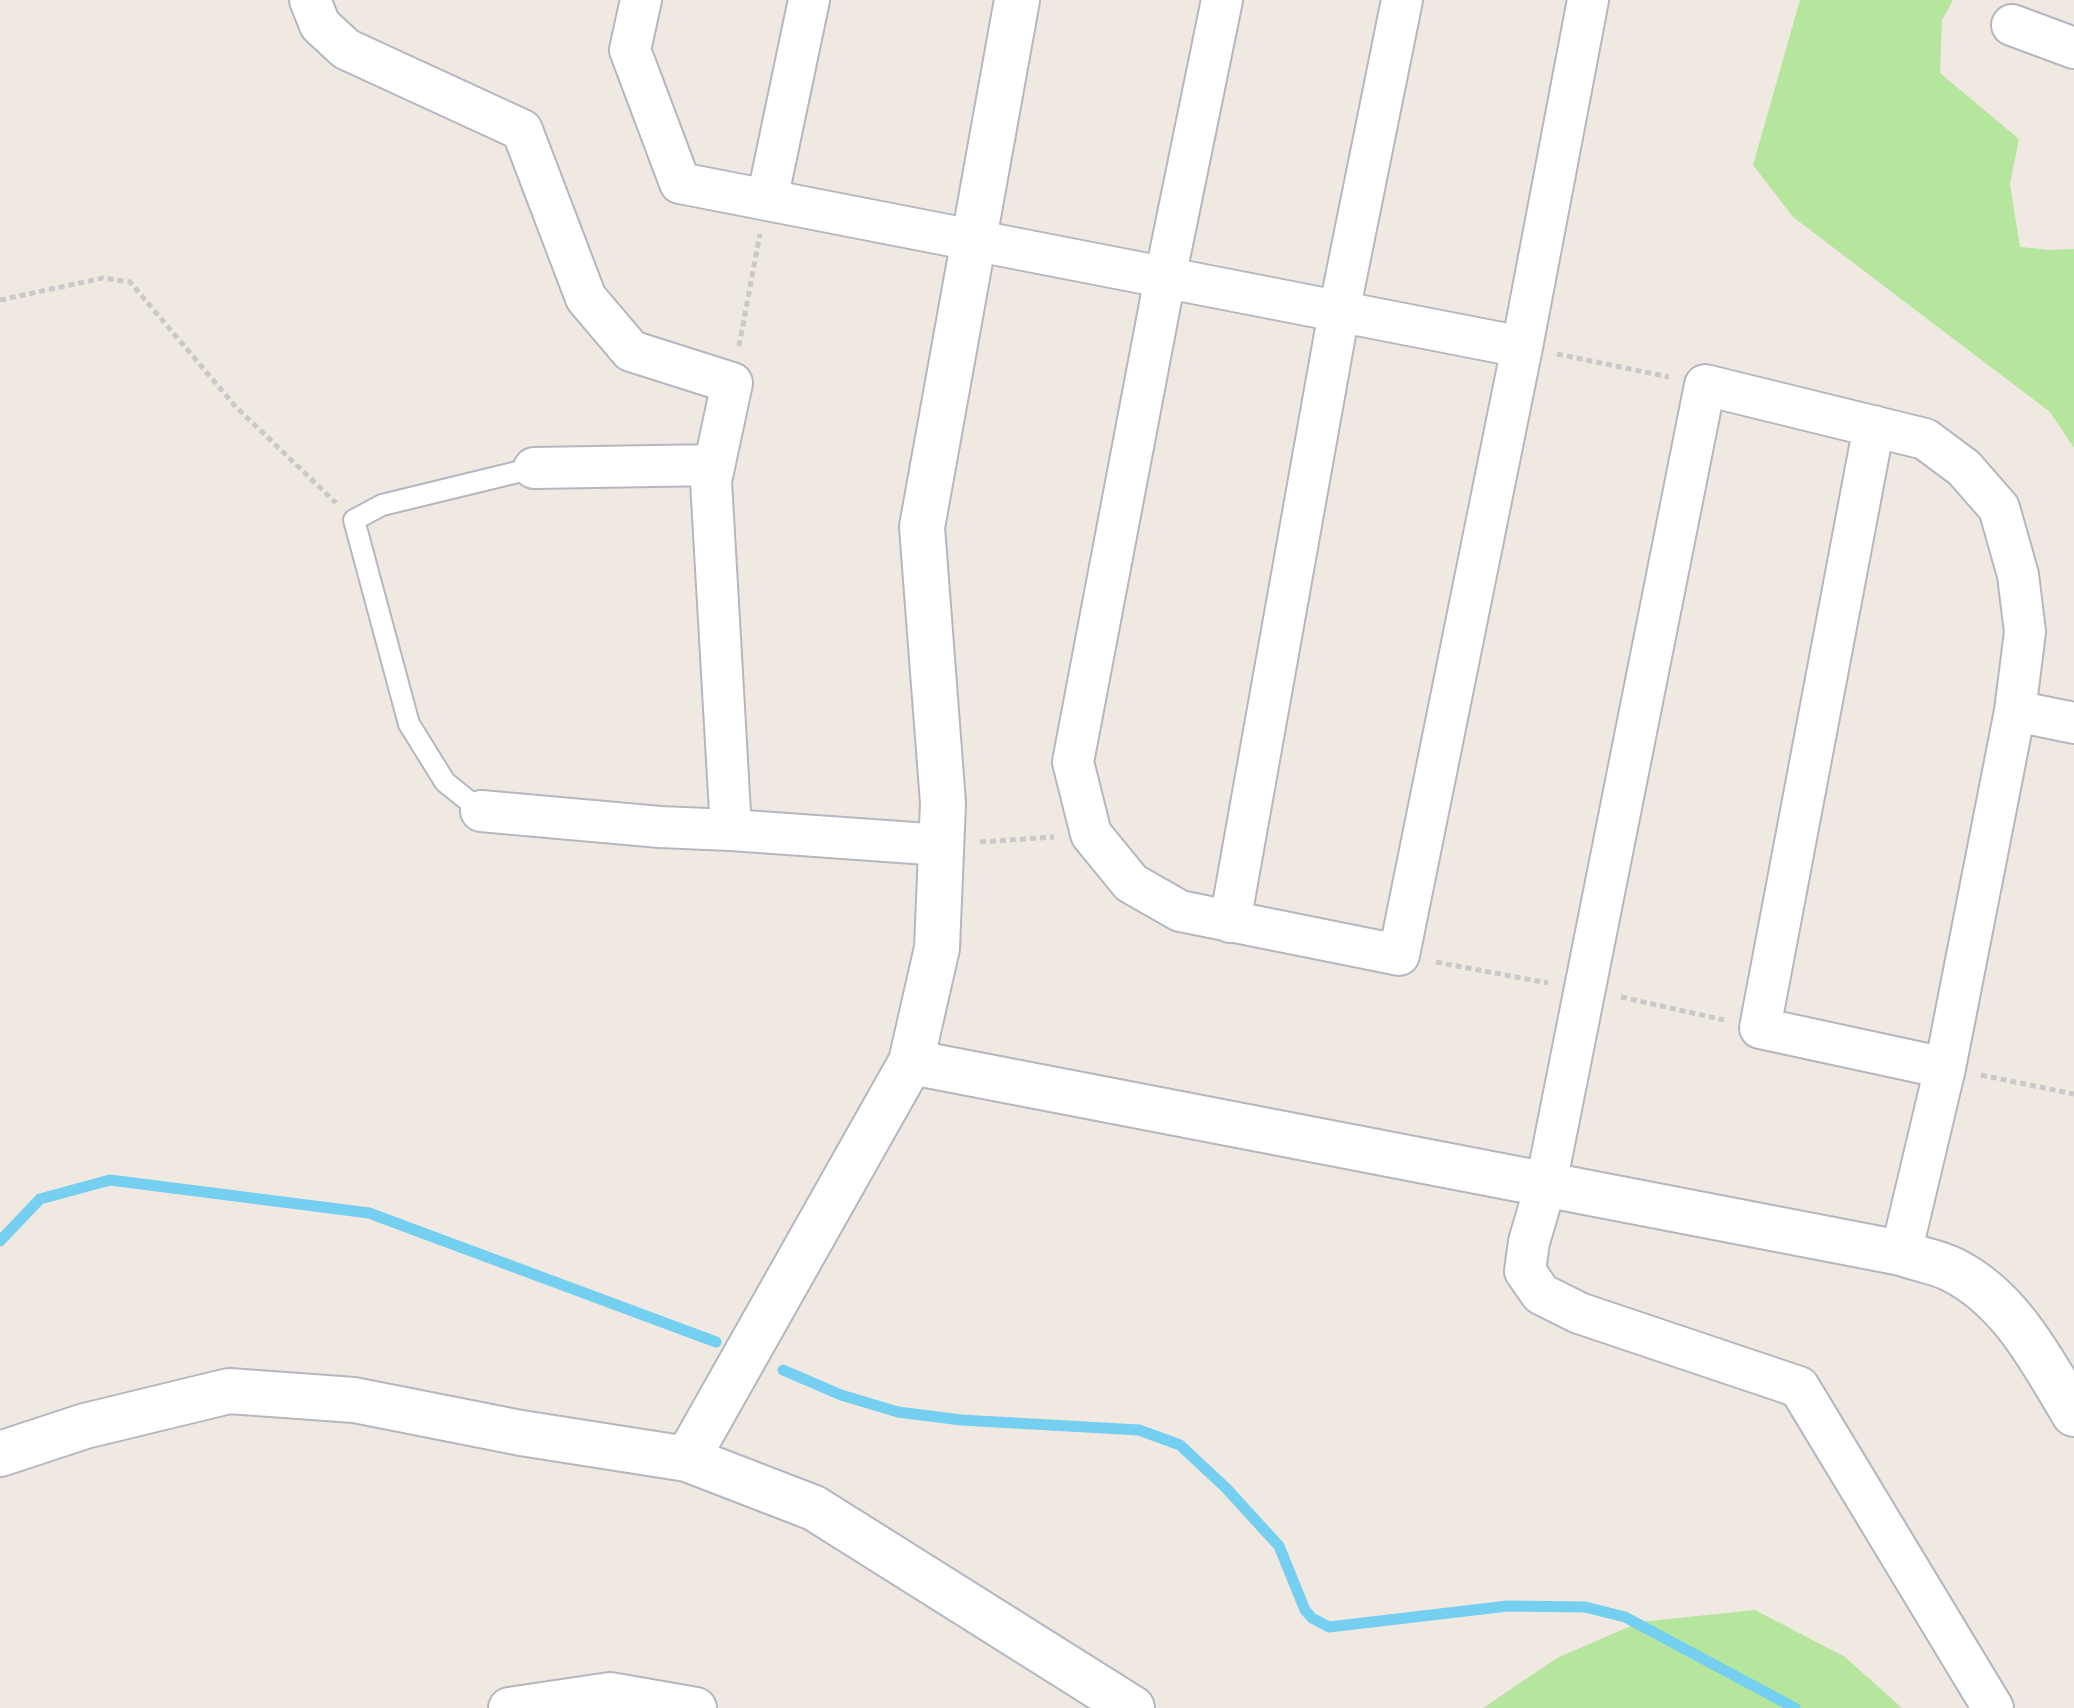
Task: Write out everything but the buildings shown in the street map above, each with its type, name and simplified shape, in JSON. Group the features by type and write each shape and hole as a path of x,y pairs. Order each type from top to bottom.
{"street":[{"path":"310,0 320,25 346,49 522,130 586,298 631,351 732,383 711,481 731,830"},
{"path":"641,0 630,50 680,183 1522,347"},
{"path":"767,200 809,0"},
{"path":"687,1459 911,1062 937,948 943,803 922,527 1017,0"},
{"path":"1222,0 1165,278 1073,762 1091,834 1131,883 1180,911 1399,955 1522,347 1588,0"},
{"path":"1230,922 1339,312 1402,0"},
{"path":"2012,25 2074,48"},
{"path":"1901,1253 1945,1068 2015,711 2025,632 2018,575 1999,508 1964,468 1925,439 1705,385 1546,1184 1529,1242 1525,1271 1541,1294 1579,1313 1799,1387 1993,1708"},
{"path":"1874,426 1760,1028 1945,1068"},
{"path":"534,468 714,465"},
{"path":"2015,711 2074,723"},
{"path":"481,811 660,827 942,845"},
{"path":"911,1062 1901,1253 1953,1270 2000,1302 2042,1361 2074,1414"},
{"path":"0,1454 85,1426 229,1391 354,1400 521,1433 687,1459 814,1508 1132,1708"},
{"path":"509,1708 610,1693 696,1708"}],"lane":[{"path":"481,811 445,782 409,724 354,520 382,505 534,468"}],"path":[{"path":"732,383 767,200"},
{"path":"0,300 103,278 130,282 236,407 354,520"},
{"path":"1522,347 1705,385"},
{"path":"942,845 1091,834"},
{"path":"1945,1068 2074,1094"}],"green space":[{"path":"1800,0 1953,0 1942,20 1940,73 2019,139 2010,184 2020,247 2074,249 2074,448 2050,412 1793,217 1753,165"},
{"path":"1755,1610 1845,1657 1902,1708 1483,1708 1557,1658 1640,1622"}],"waterway":[{"path":"0,1241 40,1199 110,1180 369,1213 716,1342"},
{"path":"783,1370 841,1395 898,1412 961,1420 1139,1430 1180,1445 1226,1488 1279,1546 1305,1610 1312,1618 1329,1627 1508,1606 1585,1607 1625,1617 1795,1708"}]}
